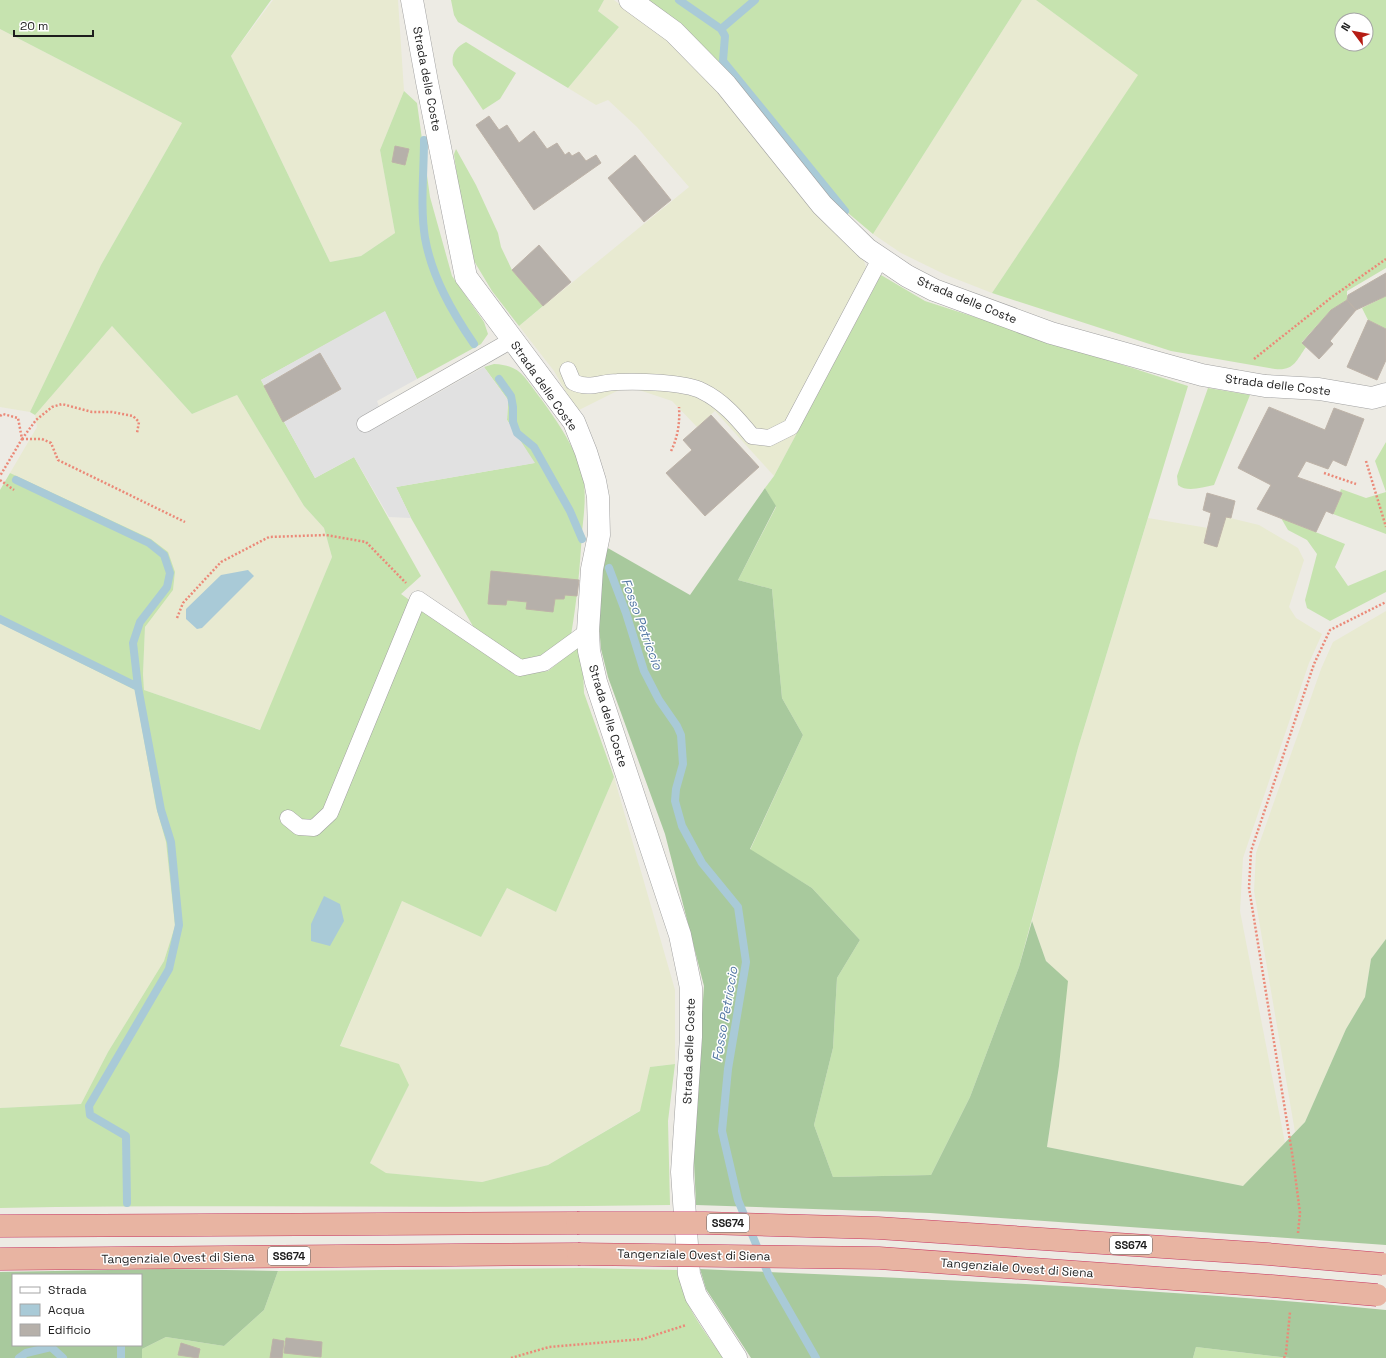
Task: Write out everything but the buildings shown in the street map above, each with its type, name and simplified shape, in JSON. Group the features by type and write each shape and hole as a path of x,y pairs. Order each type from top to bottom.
{"highway":[{"name":"SS674","path":"0,1226 705,1223 878,1228 1385,1264"},
{"name":"Tangenziale Ovest di Siena","path":"0,1259 578,1254 879,1258 1265,1285 1382,1295"}],"street":[{"name":"Strada delle Coste","path":"412,0 425,75 466,277 574,422 586,452 595,481 598,497 599,535 592,569 588,631 589,651 596,682 680,935 691,988 692,1037 682,1172 688,1274 696,1296 736,1358"},
{"name":"Strada delle Coste","path":"630,0 674,32 726,85 822,204 867,249 907,276 934,290 1051,333 1202,375 1265,386 1320,389 1381,398"}],"lane":[{"path":"568,370 573,382 582,386 597,386 616,382 660,382 702,390 732,412 752,436 770,438 791,427 880,259"},
{"path":"365,424 512,340"},
{"path":"288,818 299,828 314,828 330,812 418,599 520,668 544,663 588,631"}],"path":[{"path":"1229,379 1332,297 1386,259"},
{"path":"671,450 676,441 680,418 678,397 680,386"},
{"path":"0,476 22,439 36,420 52,407 62,404 92,412 112,412 133,416 139,422 137,433"},
{"path":"0,416 3,414 18,418 22,439"},
{"path":"22,439 42,439 51,443 58,460 185,522"},
{"path":"1366,461 1386,527"},
{"path":"1324,473 1356,484"},
{"path":"0,480 14,490"},
{"path":"177,618 183,603 221,562 269,537 326,535 366,542 404,579 418,599"},
{"path":"1298,1236 1300,1213 1293,1159 1249,888 1251,851 1314,664 1330,630 1386,602"},
{"path":"1284,1358 1286,1353 1291,1306"},
{"path":"511,1358 549,1347 643,1339 709,1318"}],"green space":[{"path":"0,0 271,0 231,56 330,262 361,256 395,233 380,150 404,91 417,103 430,197 452,276 484,322 488,334 481,344 417,379 385,312 261,380 315,478 354,457 421,576 401,594 515,675 548,671 582,644 584,693 614,777 556,912 507,888 481,937 402,901 340,1046 399,1064 409,1085 370,1163 386,1173 482,1182 548,1165 640,1111 650,1067 675,1064 668,1121 670,1205 503,1207 167,1206 0,1208 0,1108 81,1104 108,1052 164,961 175,926 166,842 156,807 135,690 0,623 0,490 10,473 151,539 168,552 175,572 173,590 145,627 143,674 144,690 260,730 332,557 324,528 304,506 237,395 192,414 112,326 35,415 30,412 101,265 182,123 0,29"},
{"path":"273,0 398,0 404,91 380,150 395,233 361,256 330,262 231,56"},
{"path":"451,0 604,0 598,11 619,27 568,88 458,22 454,15"},
{"path":"604,0 614,0 674,45 720,94 826,223 864,261 866,267 881,275 774,476 715,411 697,427 672,401 627,386 577,411 554,371 519,326 689,187 637,127 608,100 596,105 568,88 619,27 598,11"},
{"path":"648,0 1022,0 873,234 829,197 729,74 684,26"},
{"path":"1022,0 1036,0 1139,75 992,293 946,275 901,253 873,234"},
{"path":"1036,0 1386,0 1386,268 1347,291 1347,300 1331,310 1302,342 1306,347 1291,367 1275,369 1171,351 992,293 1138,75"},
{"path":"0,29 182,123 101,265 30,412 0,407"},
{"path":"466,42 516,73 500,99 483,110 453,65 455,51 459,46"},
{"path":"456,149 476,185 498,233 501,247 512,270 543,306 519,326 492,291 474,261 460,200 454,154"},
{"path":"881,275 925,301 1188,386 1078,748 1019,967 970,1097 931,1175 833,1177 814,1125 833,1048 837,978 860,940 812,888 750,850 803,735 782,698 772,589 738,580 776,507 765,488 774,476"},
{"path":"1386,296 1386,329 1368,320 1362,308"},
{"path":"112,326 192,414 237,395 304,506 324,528 332,557 261,730 144,690 143,674 145,627 173,590 175,572 10,473 37,427 35,415"},
{"path":"494,364 503,365 516,370 529,383 563,432 579,462 584,479 585,494 579,571 571,635 544,655 520,660 474,628 411,518 396,487 534,463 507,420 508,400 484,367"},
{"path":"1208,388 1250,395 1214,485 1195,489 1186,489 1178,485 1177,476"},
{"path":"1386,442 1386,492 1375,461"},
{"path":"765,488 776,506 738,580 772,589 782,698 803,735 750,849 812,888 860,940 837,978 833,1048 814,1125 833,1177 931,1175 970,1097 1019,967 1032,921 1046,961 1068,981 1059,1066 1047,1147 1243,1186 1305,1122 1346,1029 1365,997 1371,959 1386,939 1386,1245 930,1213 696,1205 693,1141 704,986 665,834 608,677 601,649 599,626 600,584 606,547 690,595"},
{"path":"1341,489 1366,498 1386,492 1386,534 1333,514 1342,493 1340,492"},
{"path":"1226,517 1259,525 1298,548 1304,560 1289,607 1296,618 1322,634 1309,663 1243,858 1240,911 1285,1143 1243,1186 1047,1147 1059,1066 1067,981 1046,961 1032,921 1078,748 1148,518 1208,528 1204,543 1217,547"},
{"path":"1281,518 1345,544 1335,567 1348,586 1386,570 1386,592 1330,621 1307,608 1305,600 1317,554 1307,540 1288,530"},
{"path":"1386,611 1386,939 1371,959 1365,997 1346,1029 1305,1122 1295,1132 1254,891 1256,853 1321,669 1333,642"},
{"path":"0,623 135,690 156,807 166,842 175,926 164,961 108,1052 81,1104 0,1108"},
{"path":"614,777 675,990 675,1064 650,1067 641,1110 548,1165 482,1182 385,1173 370,1163 409,1085 340,1047 402,901 481,937 507,888 556,912"},
{"path":"581,1268 679,1270 680,1282 684,1294 695,1317 723,1358 142,1358 142,1349 166,1337 224,1346 264,1310 278,1271"},
{"path":"164,1269 278,1271 264,1310 224,1346 166,1337 142,1349 142,1358 0,1358 0,1272"},
{"path":"700,1269 1129,1290 1300,1302 1386,1310 1386,1358 1290,1358 1196,1347 1193,1358 751,1358 706,1289"},
{"path":"1196,1347 1290,1358 1193,1358"}],"shaded area":[{"path":"385,311 417,379 377,401 385,423 484,367 508,400 507,420 535,463 396,487 411,518 389,517 354,457 315,478 261,380"}],"water":[{"path":"248,570 254,576 202,628 197,629 186,619 186,609 221,575"},
{"path":"324,896 340,904 344,921 330,946 311,941 311,924"}],"waterway":[{"path":"679,0 721,29 755,0"},
{"path":"721,29 725,36 723,61 845,211"},
{"name":"Fosso Petriccio","path":"424,140 423,214 428,252 444,294 474,344"},
{"name":"Fosso Petriccio","path":"499,379 511,396 513,422 517,433 534,447 570,511 582,539"},
{"path":"16,480 149,543 164,555 170,573 167,587 140,622 133,643 138,687"},
{"name":"Fosso Petriccio","path":"609,568 626,613 644,671 659,700 677,726 681,735 683,764 676,789 675,801 682,826 702,863 738,907 746,962 728,1069 722,1131 738,1200 769,1276 816,1358"},
{"path":"0,619 138,687 161,810 171,842 179,925 169,969 89,1106 90,1115 126,1136 127,1203"},
{"path":"121,1346 121,1358"},
{"path":"19,1358 26,1353 51,1347 63,1358"}]}
